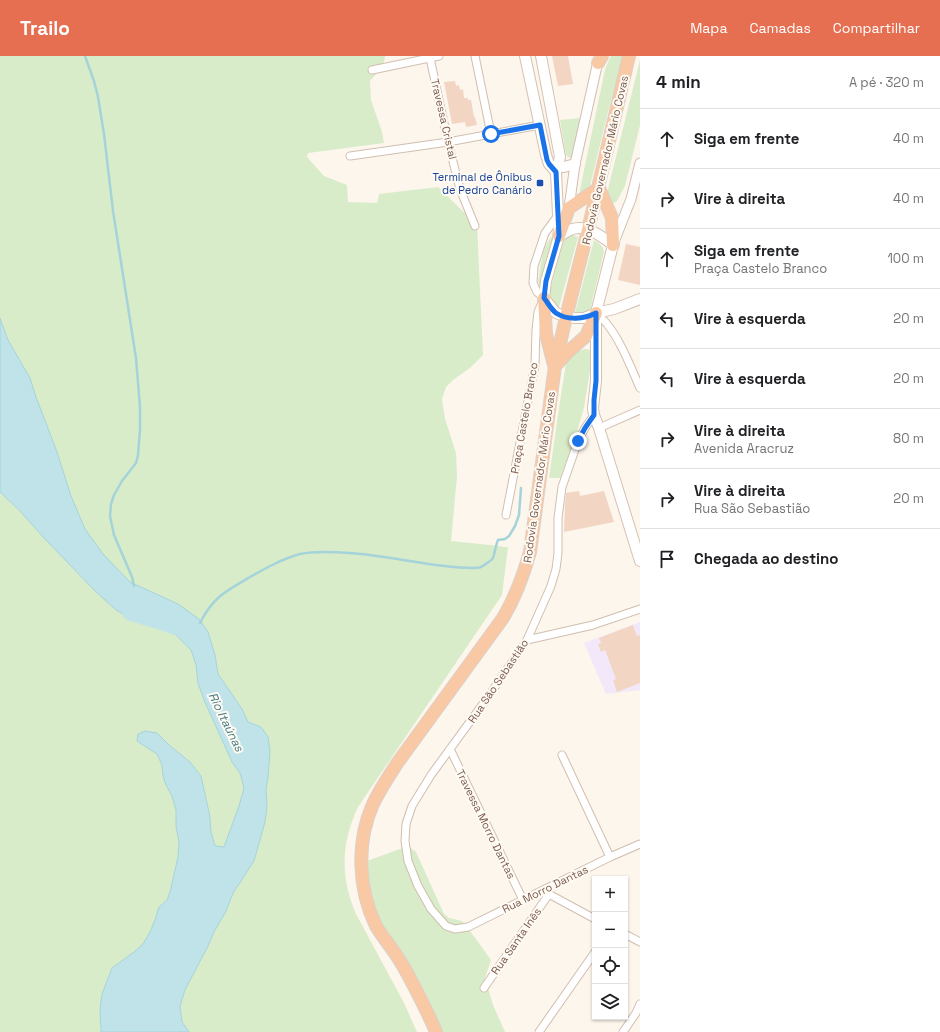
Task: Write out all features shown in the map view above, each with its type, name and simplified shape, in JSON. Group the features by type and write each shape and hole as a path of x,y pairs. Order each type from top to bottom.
{"highway":[{"name":"Rodovia Governador Mário Covas","path":"436,1032 426,1009 401,962 377,927 369,908 362,879 361,855 365,828 373,805 394,768 503,618 514,600 523,577 530,552 555,366 630,56"},
{"path":"559,236 569,208 598,188 612,218 613,245"},
{"path":"544,298 546,334 555,366"},
{"path":"555,366 586,336 596,313"}],"main road":[{"path":"525,56 547,160 549,164 557,169 575,164"},
{"name":"Praça Castelo Branco","path":"541,56 560,153 557,169 559,236 546,281 544,298"},
{"path":"559,236 574,228 588,230 598,234 613,245 596,313 596,381 594,415 640,561"},
{"path":"544,298 556,313 566,317 576,318 584,318 640,299"}],"street":[{"path":"372,70 439,56"},
{"path":"475,56 491,134"},
{"name":"Travessa Cristal","path":"430,58 448,142 460,189 475,226"},
{"path":"544,298 536,292 533,283 534,266 545,233 558,215 569,208 575,164 600,58"},
{"path":"350,156 448,142 540,125"},
{"path":"613,245 631,199 640,163"},
{"name":"Praça Castelo Branco","path":"506,515 535,366 538,312 544,298"},
{"path":"596,313 608,325 615,336 640,388"},
{"path":"599,428 640,410"},
{"name":"Rua São Sebastião","path":"449,927 446,926 431,909 418,886 408,861 405,842 406,824 412,806 431,775 488,697 527,640 551,586 556,569 558,553 558,518 562,487 578,441 594,415"},
{"path":"527,640 593,625 640,609"},
{"name":"Travessa Morro Dantas","path":"450,749 523,900"},
{"path":"562,755 610,857"},
{"name":"Rua Morro Dantas","path":"449,927 455,929 468,927 541,890 640,844"},
{"path":"541,890 592,917"},
{"name":"Rua Santa Inês","path":"484,988 549,894"},
{"path":"628,936 640,942"},
{"path":"539,1032 592,956"},
{"path":"623,1032 640,1004"}],"shaded area":[{"path":"640,622 640,690 606,694 584,643"}],"green space":[{"path":"0,56 385,56 382,66 370,81 371,100 382,132 384,143 308,153 307,157 324,176 347,185 348,202 377,203 379,194 438,187 477,225 483,355 471,367 446,387 442,399 445,419 456,453 457,476 451,541 508,547 502,595 358,807 348,834 345,860 347,887 356,914 404,1003 417,1032 189,1032 182,1022 180,1006 185,990 226,911 233,893 254,861 265,822 267,807 266,789 270,751 261,727 248,722 242,709 218,674 215,655 178,604 130,582 103,554 85,529 71,496 57,452 30,378 8,340 0,318"},
{"path":"611,56 623,56 590,186 583,195 581,194 580,190 582,178 605,71"},
{"path":"640,60 640,125 625,186 617,201 614,203 611,202 607,193"},
{"path":"581,118 571,158 566,155 560,120"},
{"path":"572,235 578,237 559,307 555,306 549,295 563,240"},
{"path":"553,236 541,285 538,283 542,258 546,245"},
{"path":"594,240 603,248 604,252 590,310 584,313 575,313"},
{"path":"585,349 593,352 584,408 575,438 560,478 549,478 566,363 576,352"},
{"path":"0,492 20,511 94,590 116,610 132,619 152,619 174,633 191,650 196,665 198,683 204,700 232,762 240,773 244,788 224,847 215,846 201,776 190,762 157,733 137,741 157,754 162,765 163,776 172,796 176,810 176,826 179,842 178,857 167,900 159,907 150,932 143,944 112,968 102,994 100,1024 101,1032 0,1032"},
{"path":"408,846 416,852 444,914 449,918 462,921 491,960 485,978 493,1005 505,1032 439,1032 386,935 367,891 367,861"}],"water":[{"path":"0,318 8,340 30,378 57,452 71,496 85,529 103,554 130,582 178,604 199,619 208,632 215,655 218,674 242,709 248,722 261,727 268,737 270,751 266,789 267,807 265,822 254,861 233,893 226,911 185,990 180,1006 182,1022 189,1032 101,1032 100,1009 102,994 112,968 143,944 150,932 159,907 167,900 178,857 179,842 176,826 176,810 172,796 163,776 162,765 157,754 137,741 138,734 145,731 157,733 190,762 201,776 215,846 224,847 244,788 240,773 232,762 204,700 198,683 196,665 191,650 174,633 152,619 132,619 116,610 94,590 20,511 0,492"}],"building":[{"path":"552,56 568,56 573,84 558,86"},
{"path":"455,81 456,86 459,85 460,90 463,89 464,98 471,100 477,125 466,127 465,122 452,124 444,82"},
{"path":"626,244 640,247 640,285 618,280"},
{"path":"579,491 580,496 604,491 614,522 564,532 566,493"},
{"path":"633,625 637,636 640,635 640,683 617,692 613,680 616,679 605,650 601,652 598,644 601,643 599,638"}],"waterway":[{"path":"85,56 98,97 113,211 136,358 140,407 138,455 136,463 122,481 114,495 111,504 110,516 114,535 132,577 134,586"},
{"path":"200,623 215,601 227,591 268,567 287,558 310,552 354,553 453,567 481,567 493,558 498,540 505,539 509,536 515,526 519,515 521,488"},
{"name":"Rio Itaúnas","path":"130,613 174,627"}],"place":[{"name":"Terminal de Ônibus de Pedro Canário","path":"540,183"}],"route":[{"path":"491,134 540,125 547,160 556,172 559,236 546,281 544,298 556,313 566,317 584,318 596,313 596,381 593,408 594,415 578,441"}]}
